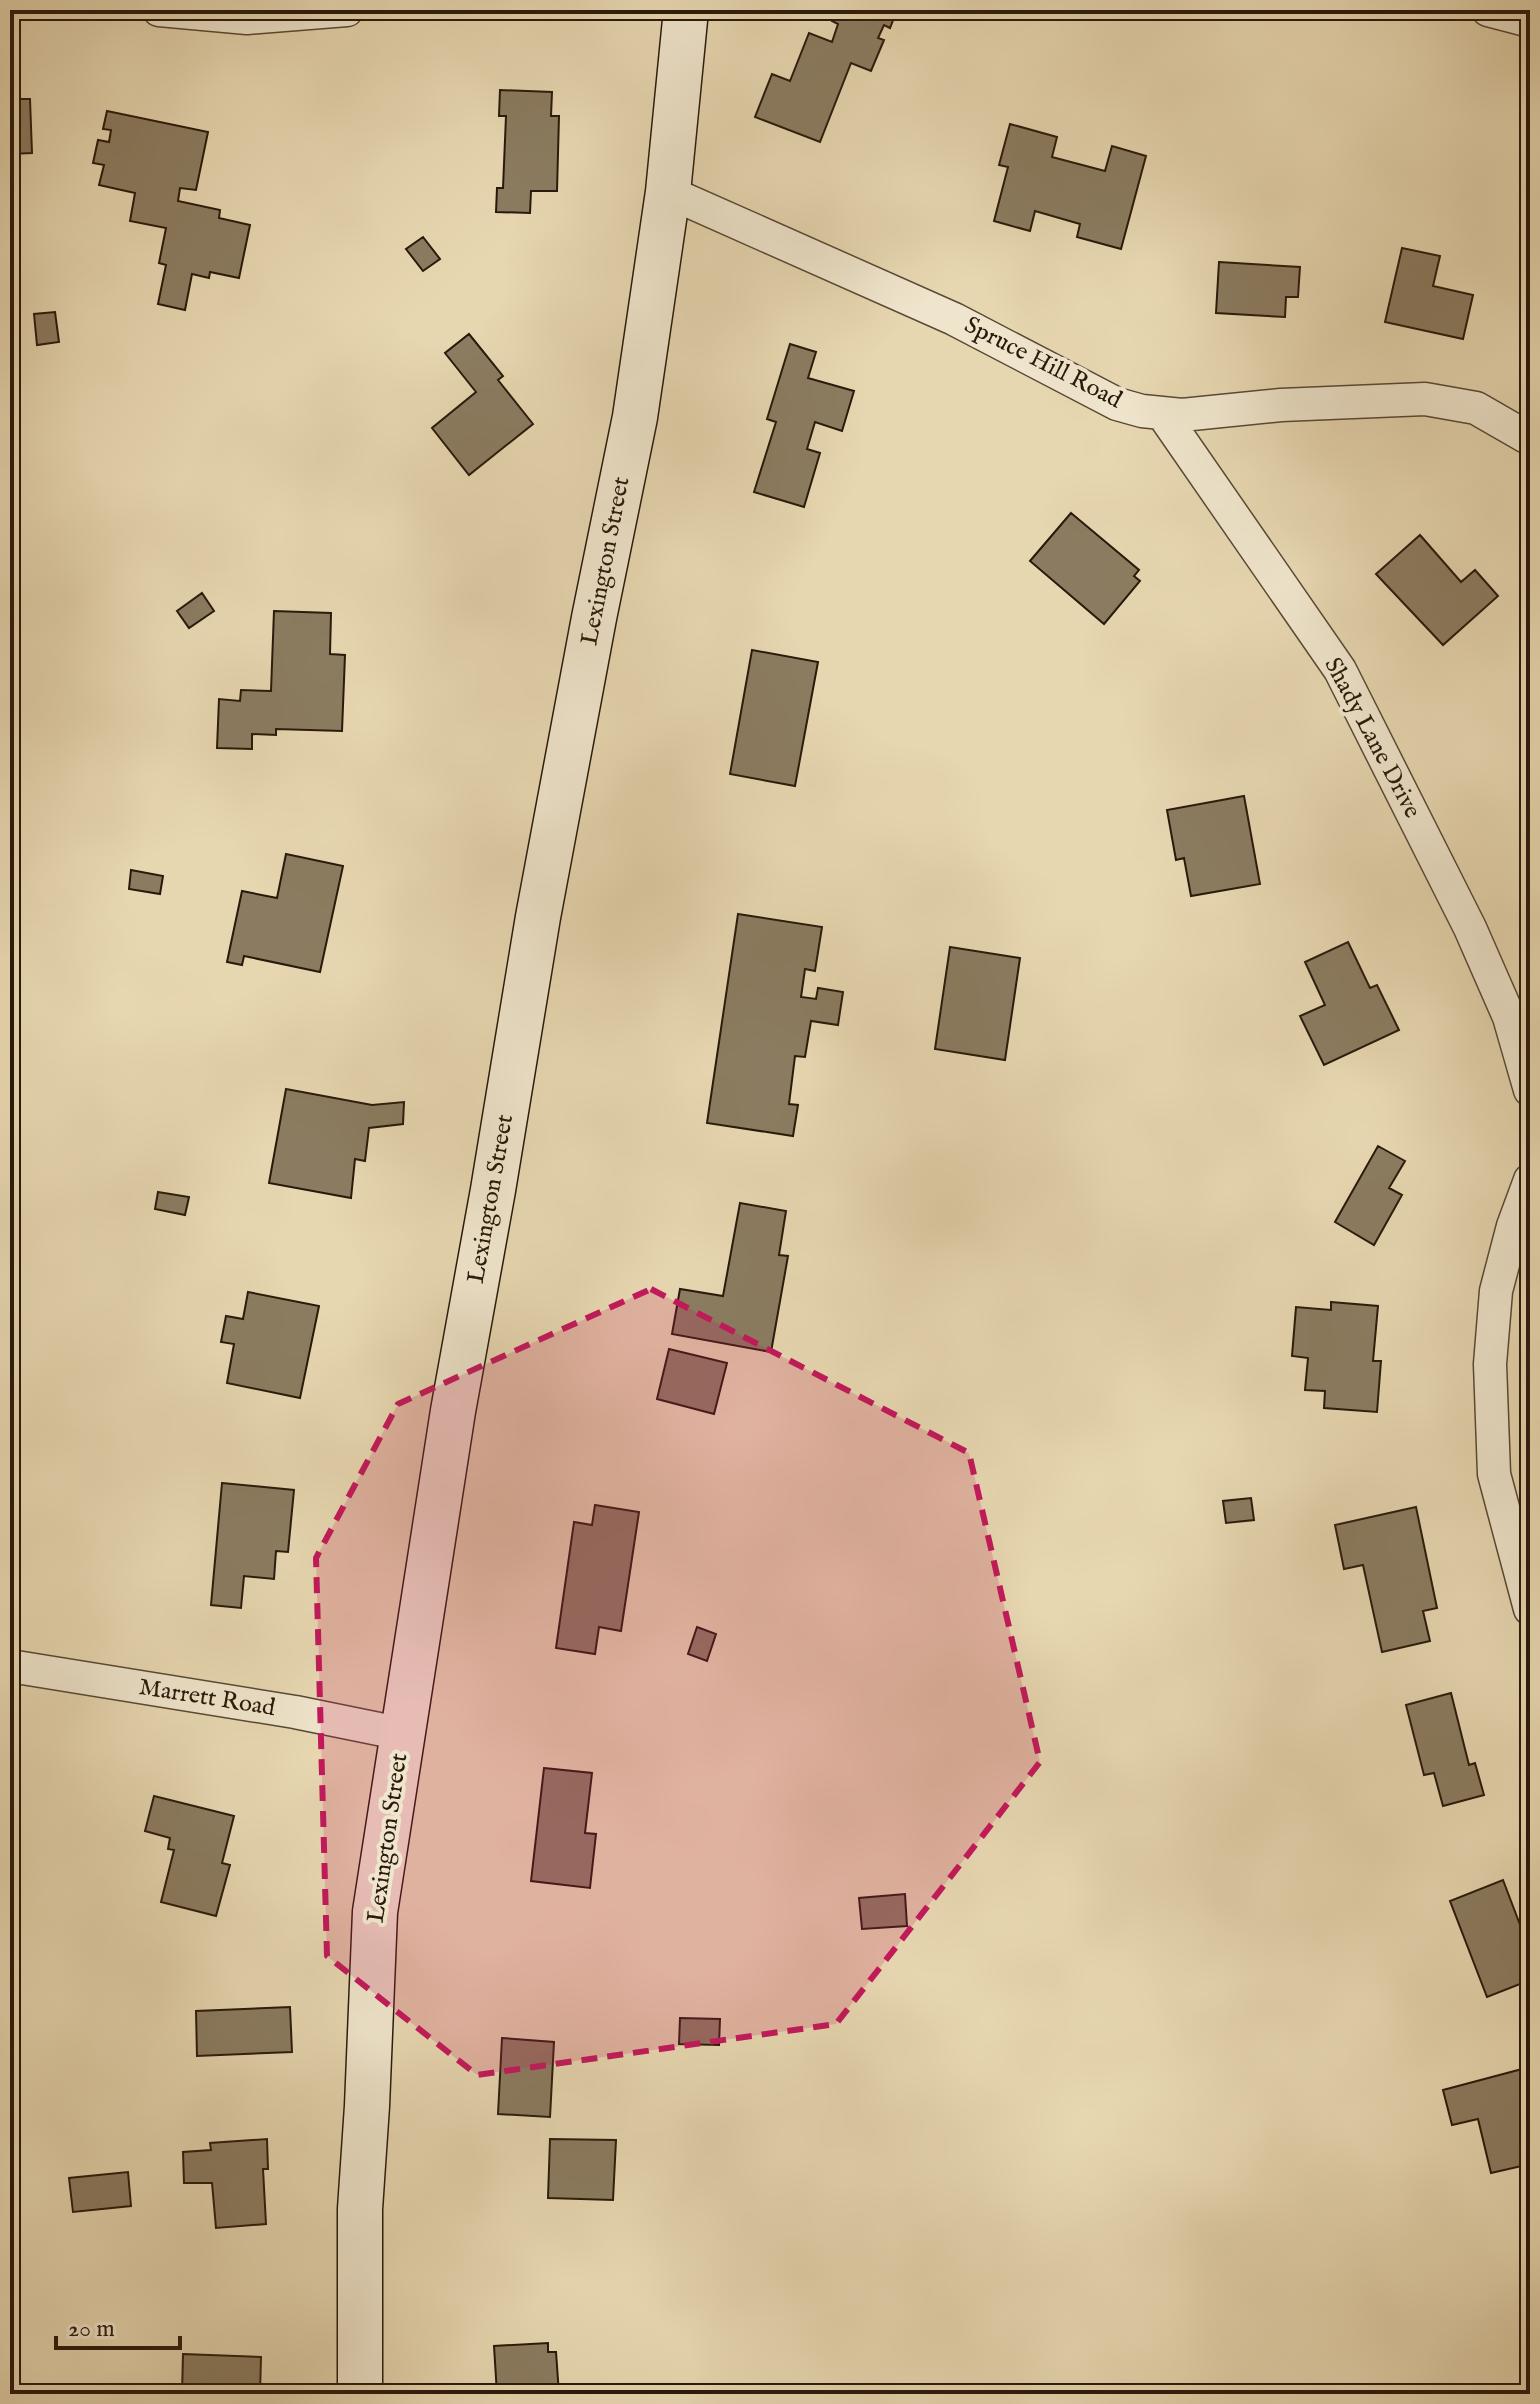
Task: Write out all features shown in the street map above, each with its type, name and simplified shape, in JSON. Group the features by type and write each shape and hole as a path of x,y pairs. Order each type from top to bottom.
{"street":[{"path":"159,10 247,18 347,10"},
{"name":"Lexington Street","path":"360,2394 360,2209 375,1912 453,1411 538,917 635,417 668,192 686,10"},
{"path":"1488,10 1530,21"},
{"name":"Spruce Hill Road","path":"668,192 954,319 1117,404 1182,415 1281,405 1425,399 1476,408 1530,439"},
{"name":"Shady Lane Drive","path":"1162,413 1340,670 1470,928 1509,1017 1530,1090"},
{"path":"1530,1180 1513,1226 1496,1291 1490,1364 1494,1474 1530,1609"},
{"name":"Marrett Road","path":"10,1666 295,1712 403,1734"}],"highlighted area":[{"path":"651,1289 969,1453 1040,1762 836,2024 477,2075 327,1956 316,1558 398,1404"}],"building":[{"path":"836,10 897,10 890,28 884,25 878,38 884,40 871,71 851,63 820,142 755,117 772,74 790,81 809,33 832,42 838,24 832,21"},
{"path":"500,90 552,92 551,116 559,116 557,191 531,191 530,213 496,212 497,188 503,188 506,116 499,116"},
{"path":"10,99 30,99 32,153 10,154"},
{"path":"107,111 208,132 196,190 180,188 178,201 220,210 219,218 250,225 239,278 210,272 209,278 192,274 185,310 158,304 166,265 159,263 166,228 130,221 135,193 99,185 104,165 93,163 98,140 109,142 111,130 103,129"},
{"path":"1010,124 1057,137 1052,157 1105,171 1112,146 1146,156 1121,249 1077,237 1080,224 1035,211 1030,231 994,221 1008,167 999,165"},
{"path":"423,237 440,259 423,271 406,249"},
{"path":"1402,248 1440,256 1433,286 1473,295 1463,339 1385,322"},
{"path":"1219,262 1300,267 1298,297 1286,297 1285,317 1216,313"},
{"path":"55,312 59,342 37,345 34,314"},
{"path":"469,334 503,376 498,380 533,424 469,475 432,428 476,392 445,353"},
{"path":"790,344 816,352 808,378 854,391 842,431 815,422 807,449 820,453 804,507 754,492 776,422 767,419"},
{"path":"1071,513 1139,570 1134,576 1140,581 1104,624 1030,561"},
{"path":"1420,535 1461,582 1475,570 1498,596 1443,645 1376,574"},
{"path":"202,593 214,611 189,628 177,611"},
{"path":"274,611 331,613 330,654 345,655 342,731 276,729 276,735 252,734 252,749 217,748 219,699 240,701 241,690 271,691"},
{"path":"752,650 818,662 795,786 730,774"},
{"path":"1244,796 1260,884 1191,896 1184,858 1176,860 1167,810"},
{"path":"286,854 343,866 320,972 244,956 242,965 227,962 242,891 277,898"},
{"path":"131,870 163,876 160,894 129,889"},
{"path":"738,914 822,927 815,971 805,969 801,997 816,999 818,988 843,992 838,1025 811,1021 805,1057 795,1056 789,1104 798,1105 793,1136 707,1123"},
{"path":"1348,942 1370,988 1377,985 1399,1030 1324,1065 1300,1016 1325,1005 1305,962"},
{"path":"950,947 1020,958 1005,1060 935,1049"},
{"path":"286,1089 372,1105 404,1102 403,1124 369,1128 365,1161 355,1159 351,1198 269,1183"},
{"path":"1378,1146 1405,1161 1389,1188 1402,1195 1374,1245 1335,1222"},
{"path":"158,1192 189,1197 185,1215 155,1209"},
{"path":"740,1203 786,1211 779,1255 788,1256 771,1352 672,1334 680,1289 723,1296"},
{"path":"248,1292 319,1306 300,1398 227,1383 234,1344 221,1342 226,1316 243,1319"},
{"path":"1331,1302 1378,1306 1373,1361 1381,1361 1377,1412 1324,1408 1325,1391 1305,1390 1308,1358 1292,1356 1296,1307 1331,1310"},
{"path":"669,1349 727,1363 714,1414 657,1399"},
{"path":"222,1483 294,1490 288,1552 276,1551 274,1579 244,1576 241,1608 211,1605"},
{"path":"1251,1498 1254,1520 1226,1523 1223,1501"},
{"path":"595,1505 639,1512 621,1631 599,1627 595,1654 556,1648 574,1522 592,1525"},
{"path":"1416,1507 1437,1608 1423,1611 1430,1641 1382,1652 1363,1565 1344,1569 1335,1525"},
{"path":"697,1627 716,1634 707,1661 688,1654"},
{"path":"1451,1693 1469,1765 1475,1763 1484,1795 1443,1806 1434,1773 1424,1775 1406,1705"},
{"path":"544,1768 592,1773 585,1833 596,1834 590,1888 531,1881"},
{"path":"154,1796 234,1816 222,1863 230,1865 216,1916 161,1902 174,1850 168,1849 170,1838 145,1831"},
{"path":"1503,1880 1530,1951 1530,1980 1487,1997 1450,1901"},
{"path":"905,1894 907,1926 862,1929 859,1898"},
{"path":"290,2007 292,2052 197,2056 196,2011"},
{"path":"680,2018 720,2019 719,2045 679,2044"},
{"path":"502,2038 554,2042 550,2117 498,2114"},
{"path":"1522,2069 1530,2100 1530,2164 1491,2173 1478,2119 1452,2125 1443,2090"},
{"path":"267,2139 268,2169 263,2169 266,2224 216,2228 212,2183 184,2183 183,2152 211,2150 210,2143"},
{"path":"550,2139 616,2140 613,2200 548,2198"},
{"path":"128,2172 131,2206 73,2212 69,2178"},
{"path":"548,2343 548,2352 556,2352 559,2394 497,2394 494,2346"},
{"path":"183,2354 261,2357 260,2394 182,2394"}]}
